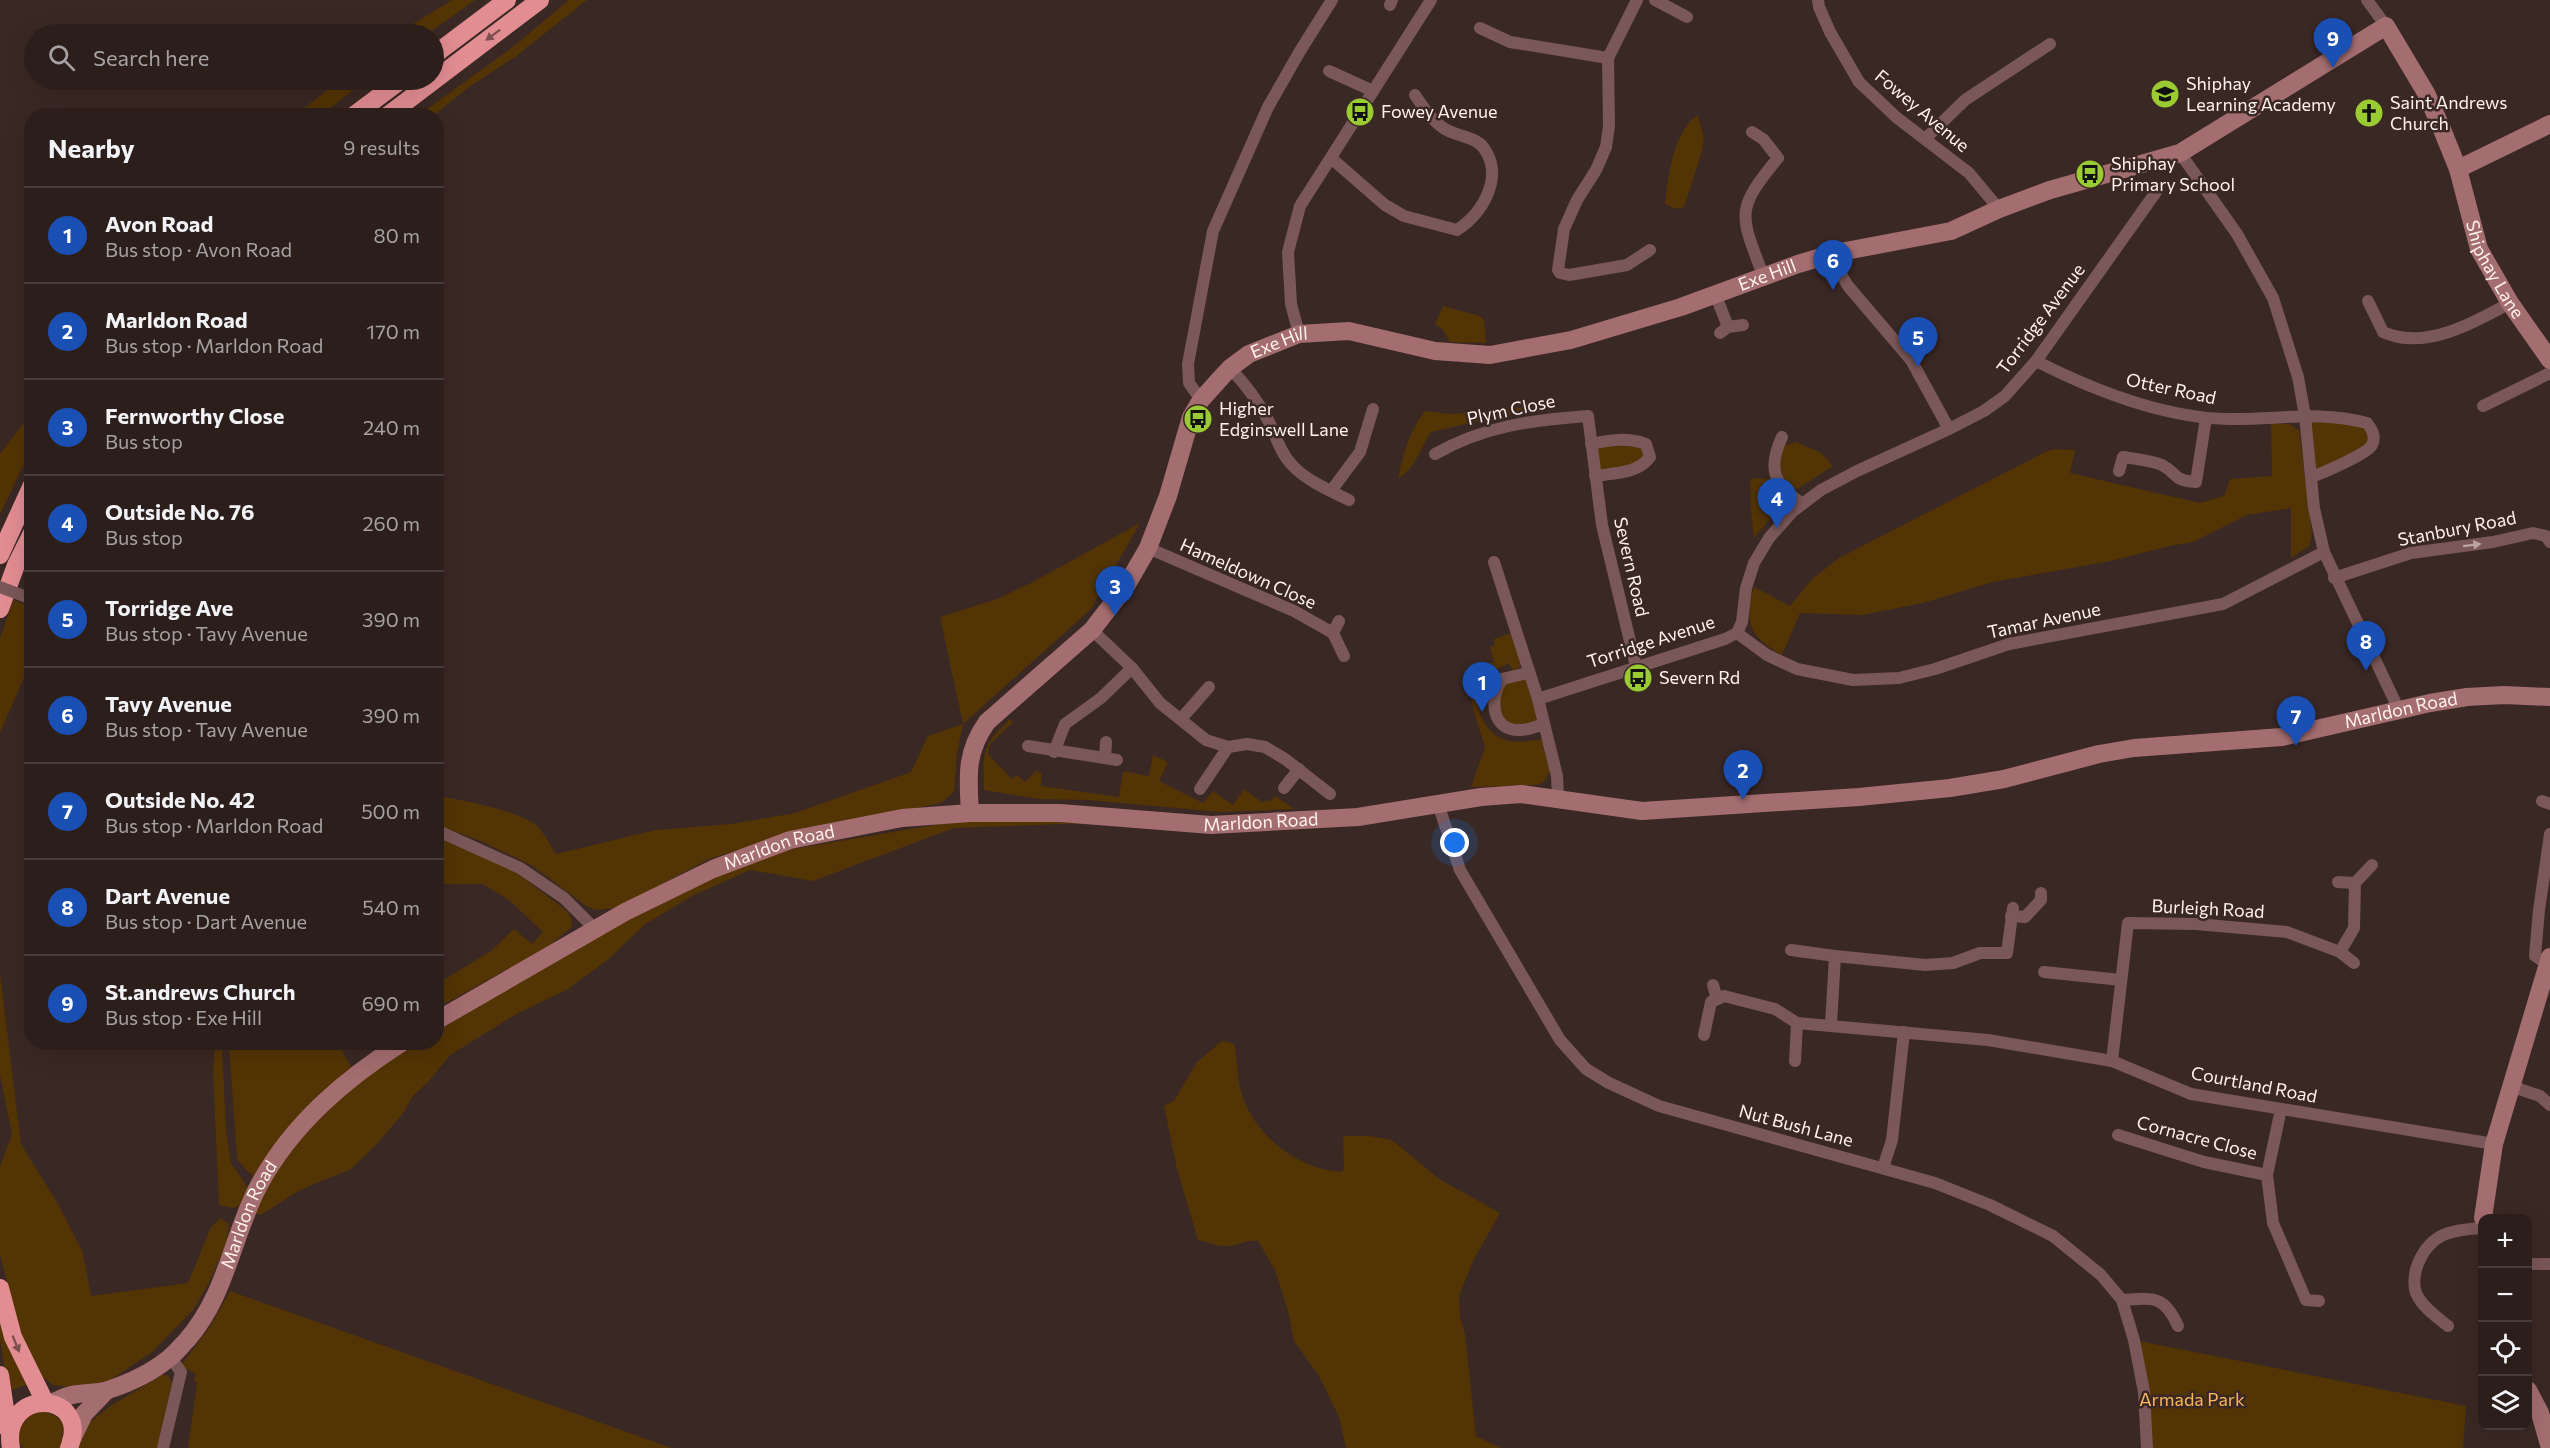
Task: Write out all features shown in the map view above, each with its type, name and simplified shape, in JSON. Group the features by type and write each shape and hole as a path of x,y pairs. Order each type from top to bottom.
{"highway":[{"path":"444,47 507,0"},
{"path":"444,73 540,0"},
{"path":"364,108 388,90"},
{"path":"398,108 421,90"},
{"path":"0,555 24,502"},
{"path":"0,609 24,549"},
{"path":"0,1288 13,1336 48,1403"},
{"path":"0,1375 10,1439"},
{"path":"10,1439 10,1421 21,1408 29,1404 48,1403 61,1410 68,1419 72,1430 69,1446"}],"street":[{"path":"970,813 969,762 975,738 987,722 1092,630 1126,586 1148,548 1168,496 1184,434 1202,400 1190,383 1188,364 1213,231 1268,107 1299,51 1332,0"},
{"path":"1299,334 1291,304 1288,252 1300,206 1431,0"},
{"path":"1637,0 1608,58 1610,126 1606,147 1564,229 1558,270 1560,273 1569,275 1627,265 1650,250"},
{"path":"1655,0 1687,17"},
{"name":"Fowey Avenue","path":"1818,0 1819,8 1830,32 1859,82 1896,117 1969,173 1999,209"},
{"path":"2367,0 2386,26"},
{"name":"Exe Hill","path":"1202,400 1230,368 1249,354 1299,334 1349,331 1435,351 1490,355 1571,340 1716,296 1835,253 1951,231 1999,209 2050,190 2180,153 2386,26"},
{"name":"Shiphay Lane","path":"2386,26 2426,93 2458,169 2479,249 2510,303 2550,360"},
{"path":"1480,28 1510,42 1608,58"},
{"path":"1925,140 1965,100 2050,44"},
{"path":"1329,71 1373,91"},
{"path":"1331,158 1385,205 1404,216 1457,230 1466,224 1489,195 1492,176 1488,156 1482,145 1442,127 1428,114 1415,95"},
{"path":"2458,169 2550,124"},
{"path":"1752,132 1763,139 1778,158 1761,177 1750,195 1744,214 1745,225 1764,278"},
{"path":"2180,153 2237,234 2273,298 2298,377 2305,416 2314,508 2324,552 2334,578 2399,710"},
{"name":"Torridge Avenue","path":"1538,699 1725,639 1737,633 1742,622 1746,588 1754,563 1769,538 1801,503 1857,471 1984,411 2005,396 2036,361 2156,192"},
{"path":"1835,253 1842,276 1848,286 1911,360 1949,429"},
{"path":"1716,296 1724,330 1743,325"},
{"path":"2368,301 2383,332 2396,338 2416,338 2447,332 2477,321 2510,303"},
{"name":"Otter Road","path":"2036,361 2100,391 2206,418 2322,415 2367,423 2372,429 2374,440 2370,448 2332,470 2312,477"},
{"path":"1230,368 1244,382 1270,424 1280,448 1294,467 1349,500"},
{"path":"2483,406 2550,374"},
{"path":"1331,491 1360,452 1373,409"},
{"name":"Severn Road","path":"1588,416 1602,525 1636,666"},
{"name":"Plym Close","path":"1439,448 1498,428 1549,418 1588,416"},
{"path":"2119,471 2123,457 2163,466 2179,480 2196,482 2206,418"},
{"path":"1782,437 1775,459 1777,480 1781,488 1801,503"},
{"path":"1591,444 1606,440 1635,440 1646,444 1650,457 1644,465 1635,470 1595,476"},
{"name":"Stanbury Road","path":"2334,578 2411,554 2493,542 2533,533 2546,536 2550,542"},
{"name":"Hameldown Close","path":"1148,548 1336,627 1344,656"},
{"name":"Tamar Avenue","path":"1737,633 1767,656 1797,669 1853,680 1899,678 1935,669 2009,644 2223,604 2324,552"},
{"path":"1494,562 1538,699 1557,776 1558,798"},
{"path":"0,587 24,596"},
{"path":"1092,630 1132,668 1160,703 1206,740 1228,747 1247,744 1265,747 1330,794"},
{"path":"1054,752 1065,724 1101,698 1132,668"},
{"path":"1528,673 1502,679 1493,698 1496,716 1503,725 1511,729 1522,730 1544,724"},
{"path":"1181,719 1209,687"},
{"name":"Marldon Road","path":"444,1016 625,912 713,869 790,840 902,818 970,813 1081,814 1211,825 1358,817 1481,797 1521,795 1558,798 1642,811 1859,797 1950,788 2004,779 2099,754 2134,748 2282,737 2467,697 2504,695 2550,698"},
{"path":"1028,746 1054,752 1111,759 1106,742"},
{"path":"1200,789 1228,747"},
{"path":"1284,788 1299,770"},
{"name":"Nut Bush Lane","path":"1438,804 1460,870 1560,1041 1586,1069 1609,1083 1659,1106 1935,1183 1990,1204 2052,1236 2101,1275 2122,1300 2134,1340 2144,1392 2147,1448"},
{"path":"444,834 519,867 564,898 596,930"},
{"path":"2484,1214 2494,1144 2549,961 2535,956 2550,834"},
{"path":"2340,952 2354,928 2355,883 2372,865"},
{"path":"2338,882 2355,883"},
{"path":"1791,950 1925,965 1953,963 1980,953 2007,953 2012,912 2025,917 2041,900 2041,893"},
{"name":"Burleigh Road","path":"2112,1061 2128,923 2196,924 2287,932 2340,952 2354,963"},
{"path":"1831,1026 1835,956"},
{"path":"2044,972 2121,980"},
{"path":"1704,1035 1711,1002 1717,999 1713,985"},
{"name":"Courtland Road","path":"1717,999 1724,996 1775,1009 1797,1023 1988,1040 2112,1061 2191,1094 2494,1144"},
{"path":"1795,1061 1797,1023"},
{"path":"1883,1168 1892,1140 1904,1032"},
{"name":"Marldon Road","path":"48,1403 71,1395 106,1391 145,1374 171,1358 206,1317 227,1270 244,1218 259,1185 278,1155 317,1108 360,1070 391,1050"},
{"path":"2510,1086 2540,1096 2550,1105"},
{"path":"2280,1109 2267,1174 2273,1224 2306,1300"},
{"name":"Cornacre Close","path":"2118,1135 2204,1162 2267,1174"},
{"path":"2448,1326 2428,1310 2416,1295 2414,1281 2421,1255 2428,1244 2436,1238 2463,1229 2478,1228"},
{"path":"2532,1264 2550,1264"},
{"path":"2122,1300 2152,1298 2170,1308 2178,1326"},
{"path":"2296,1309 2306,1300 2319,1301"},
{"path":"163,1448 181,1372 171,1358"},
{"name":"Marldon Road","path":"69,1446 84,1414 106,1391"},
{"path":"2532,1398 2540,1413 2550,1448"}],"green space":[{"path":"452,0 475,0 441,24 413,24"},
{"path":"569,0 587,0 515,57 469,87 443,108 429,108 514,46"},
{"path":"326,90 354,90 330,108 304,108"},
{"path":"1697,115 1704,137 1702,151 1684,207 1677,209 1665,204 1670,168 1682,133"},
{"path":"1443,306 1480,316 1484,320 1486,343 1450,342 1443,330 1435,324"},
{"path":"1530,407 1556,408 1497,417 1431,432 1409,470 1398,478 1411,434 1425,411 1451,414"},
{"path":"2305,416 2367,423 2374,439 2311,477"},
{"path":"24,422 24,464 0,514 0,454"},
{"path":"2271,423 2289,424 2299,430 2312,534 2309,546 2291,558 2291,508 2247,515 2193,542 2111,561 1993,582 1923,603 1863,615 1800,613 1782,655 1763,642 1752,627 1749,610 1754,587 1790,606 1812,579 1839,558 2045,452 2054,449 2075,450 2070,473 2200,503 2224,496 2230,479 2272,476"},
{"path":"1796,442 1821,453 1833,466 1794,491 1783,476 1780,459 1783,446"},
{"path":"1591,444 1646,444 1644,465 1595,476"},
{"path":"1770,479 1785,501 1754,538 1750,480"},
{"path":"1140,523 1091,609 963,724 940,617 997,599 1031,583"},
{"path":"13,600 24,604 24,677 0,733 0,639"},
{"path":"1512,633 1521,662 1520,667 1513,671 1509,663 1494,670 1485,678 1479,689 1478,707 1490,731 1505,740 1542,739 1550,771 1543,783 1536,785 1471,787 1485,747 1473,709 1471,691 1479,673 1486,665 1494,662 1490,647 1495,645 1494,639"},
{"path":"1528,673 1544,724 1503,725 1496,688"},
{"path":"1010,719 1013,722 990,744 988,754 1012,779 1017,775 1025,782 1036,771 1042,774 1041,786 1119,797 1123,771 1149,776 1153,755 1168,762 1159,781 1203,803 1213,791 1233,805 1244,789 1263,803 1266,800 1270,802 1275,796 1294,809 1219,812 1089,800 1038,799 984,790 986,750 994,736"},
{"path":"963,724 957,754 954,792 941,803 791,833 709,859 616,908 596,910 586,906 533,866 481,841 444,828 444,797 505,811 530,821 538,827 556,854 656,830 731,824 795,813 911,772 928,736"},
{"path":"1063,817 1092,823 954,828 813,881 750,870 692,896 644,925 610,958 568,989 518,1013 450,1055 429,1081 412,1097 404,1112 377,1144 351,1169 300,1190 261,1215 252,1212 277,1168 327,1106 382,1065 407,1050 444,1050 444,1027 665,897 781,851 958,821"},
{"path":"444,838 517,873 567,911 572,920 571,928 546,948 444,1004 444,980 491,951 514,929 532,944 543,932 509,900 483,884 444,884"},
{"path":"0,974 21,1144 58,1204 83,1253 91,1296 188,1283 211,1227 221,1218 229,1224 227,1241 209,1283 193,1310 152,1352 106,1383 76,1388 53,1385 43,1377 21,1336 0,1255 0,1167 12,1134 0,1075"},
{"path":"1222,1041 1235,1046 1240,1088 1254,1120 1265,1134 1292,1156 1308,1164 1341,1172 1344,1169 1343,1136 1370,1136 1392,1140 1439,1179 1500,1213 1474,1259 1459,1296 1476,1436 1501,1448 1346,1448 1339,1417 1319,1376 1294,1341 1288,1311 1275,1270 1258,1241 1223,1246 1198,1240 1177,1169 1164,1106 1174,1101 1197,1062"},
{"path":"215,1050 222,1050 226,1131 231,1163 248,1188 239,1206 234,1208 219,1205 213,1072"},
{"path":"229,1050 342,1050 352,1069 256,1177 237,1159"},
{"path":"230,1291 672,1448 188,1448 197,1383 194,1380 196,1374 182,1364 209,1328"},
{"path":"0,1312 18,1368 27,1385 8,1391 0,1338"},
{"name":"Armada Park","path":"2134,1340 2466,1406 2463,1448 2147,1448"},
{"path":"162,1375 168,1375 172,1383 157,1448 78,1448 85,1426 109,1407"},
{"path":"38,1410 54,1415 62,1422 61,1448 23,1448 21,1445 19,1436 21,1423"}],"place":[{"name":"St.andrews Church","path":"2333,68"},
{"name":"Shiphay Learning Academy","path":"2165,94"},
{"name":"Fowey Avenue","path":"1360,112"},
{"name":"Saint Andrews Church","path":"2369,113"},
{"name":"Shiphay Primary School","path":"2090,174"},
{"name":"Tavy Avenue","path":"1833,290"},
{"name":"Torridge Ave","path":"1918,367"},
{"name":"Higher Edginswell Lane","path":"1198,419"},
{"name":"Outside No. 76","path":"1777,528"},
{"name":"Fernworthy Close","path":"1115,616"},
{"name":"Dart Avenue","path":"2366,671"},
{"name":"Severn Rd","path":"1638,678"},
{"name":"Avon Road","path":"1482,712"},
{"name":"Outside No. 42","path":"2296,746"},
{"name":"Marldon Road","path":"1743,800"}]}
